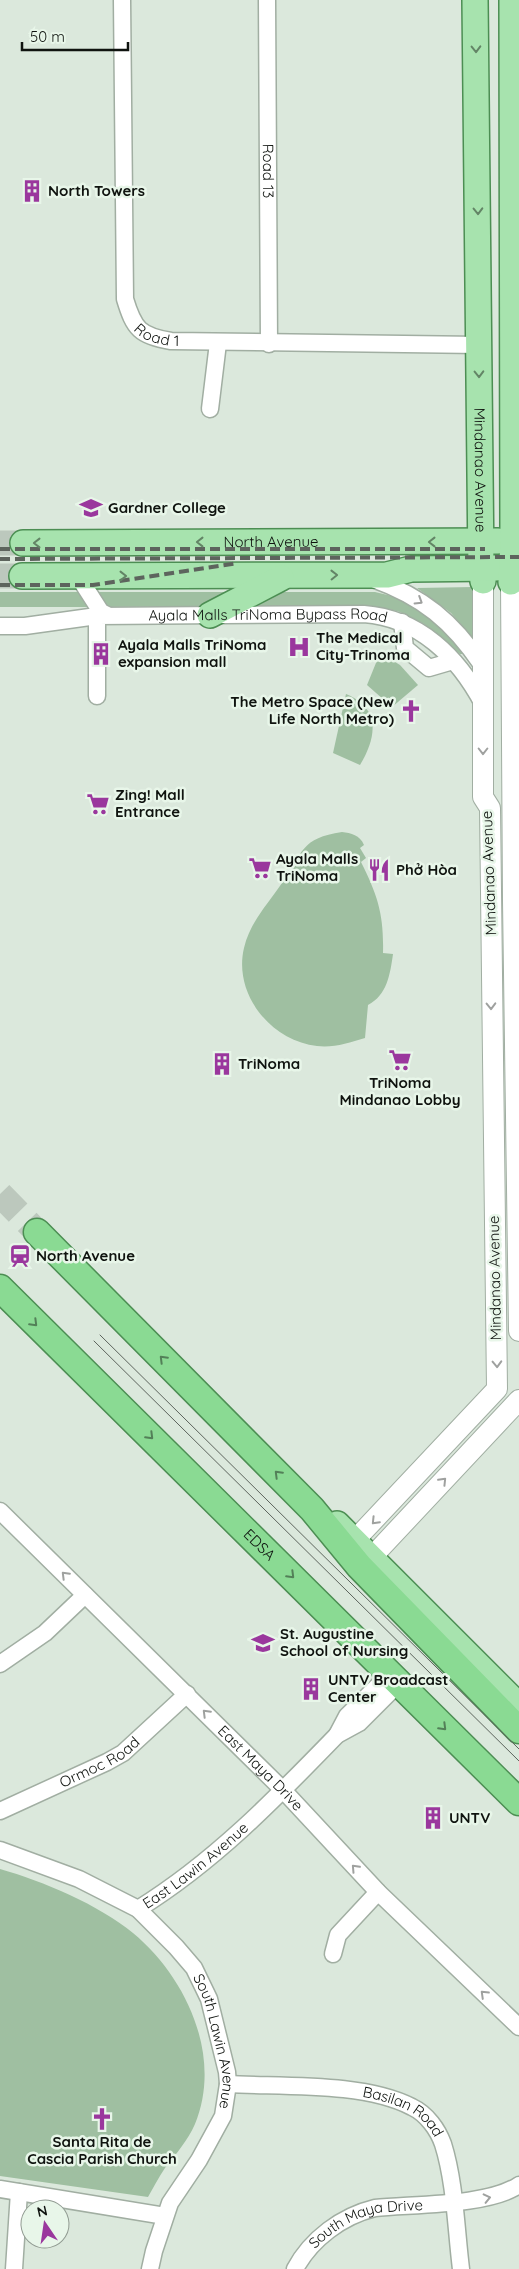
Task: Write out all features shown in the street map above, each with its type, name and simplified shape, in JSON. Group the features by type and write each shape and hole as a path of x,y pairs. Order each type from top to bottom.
{"highway":[{"path":"37,1232 312,1509 359,1566 519,1730"},
{"name":"EDSA","path":"0,1288 519,1802"}],"main road":[{"name":"Mindanao Avenue","path":"475,0 482,574"},
{"name":"Mindanao Avenue","path":"512,0 515,575"},
{"name":"North Avenue","path":"22,543 516,542"},
{"path":"22,576 387,575 411,568 515,575"},
{"path":"210,615 285,576"},
{"path":"312,1509 335,1522 519,1706"}],"street":[{"name":"Road 1","path":"122,0 125,299 132,319 144,334 171,341 479,346"},
{"name":"Road 13","path":"267,0 269,344"},
{"path":"210,408 218,342"},
{"path":"359,574 399,589 435,611 456,631 482,665"},
{"name":"Mindanao Avenue","path":"363,1550 394,1500 498,1389 490,808 483,798 482,574"},
{"name":"Mindanao Avenue","path":"515,575 510,610 515,647 519,1331"},
{"path":"78,576 102,616 97,696"},
{"path":"482,610 510,610"},
{"name":"Ayala Malls TriNoma Bypass Road","path":"0,626 25,626 102,616 364,614 380,616 402,622 427,636 453,661 473,686 482,704"},
{"path":"402,622 404,648 429,668 453,661"},
{"path":"363,1550 410,1516 519,1400"},
{"path":"394,1500 397,1510 402,1514 410,1516"},
{"name":"East Maya Drive","path":"0,1511 283,1790 378,1892 519,2027"},
{"path":"0,1664 45,1634 85,1595"},
{"name":"East Lawin Avenue","path":"0,1850 79,1880 138,1909 184,1880 229,1841 337,1735 347,1716 395,1679"},
{"name":"Ormoc Road","path":"0,1812 123,1753 187,1694"},
{"path":"333,1954 338,1935 378,1892"},
{"name":"South Lawin Avenue","path":"138,1909 176,1946 194,1968 214,2012 222,2045 228,2084 223,2116 216,2133 170,2203 150,2269"},
{"name":"Basilan Road","path":"228,2084 354,2089 412,2106 434,2126 443,2144 453,2201 461,2269"},
{"path":"453,2201 483,2199 503,2194 519,2185"},
{"path":"0,2189 165,2216"},
{"path":"14,2269 19,2192"},
{"name":"South Maya Drive","path":"295,2269 314,2244 341,2221 358,2212 374,2208 453,2201"}],"green space":[{"path":"473,587 474,640 451,613 417,588"},
{"path":"0,592 85,592 95,607 0,607"},
{"path":"93,592 246,592 217,606 103,607"},
{"path":"260,592 375,592 396,597 408,603 442,627 464,654 460,654 424,624 400,612 388,609 359,606 231,607"},
{"path":"380,653 400,665 418,685 392,707 367,685"},
{"path":"346,694 358,700 366,708 372,725 370,745 360,765 333,753"},
{"path":"342,832 358,837 364,845 360,848 366,858 361,862 379,906 383,953 393,954 387,984 380,996 368,1005 365,1038 335,1046 317,1046 300,1042 285,1035 271,1025 250,998 244,982 242,965 244,948 250,930 304,848 318,838"},
{"path":"0,1869 34,1880 70,1895 119,1923 152,1951 169,1972 183,1995 202,2045 205,2072 203,2098 192,2130 182,2147 165,2168 148,2197 0,2176"}],"tunnel":[{"path":"0,543 23,543"},
{"path":"0,576 22,576"},
{"path":"0,1194 37,1232"}],"tram line":[{"path":"100,1335 519,1749"},
{"path":"94,1341 519,1761"}],"railway":[{"path":"0,549 485,549"},
{"path":"0,559 519,557"},
{"path":"0,585 93,585 238,563"}],"place":[{"name":"North Towers","path":"32,191"},
{"name":"Gardner College","path":"91,508"},
{"name":"The Medical City-Trinoma","path":"299,647"},
{"name":"Ayala Malls TriNoma expansion mall","path":"101,654"},
{"name":"The Metro Space (New Life North Metro)","path":"411,711"},
{"name":"Zing! Mall Entrance","path":"98,804"},
{"name":"Ayala Malls TriNoma","path":"260,868"},
{"name":"Phở Hòa","path":"379,870"},
{"name":"TriNoma Mindanao Lobby","path":"400,1060"},
{"name":"TriNoma","path":"222,1064"},
{"name":"North Avenue","path":"20,1256"},
{"name":"St. Augustine School of Nursing","path":"263,1643"},
{"name":"UNTV Broadcast Center","path":"311,1689"},
{"name":"UNTV","path":"433,1818"},
{"name":"Santa Rita de Cascia Parish Church","path":"102,2119"}]}
